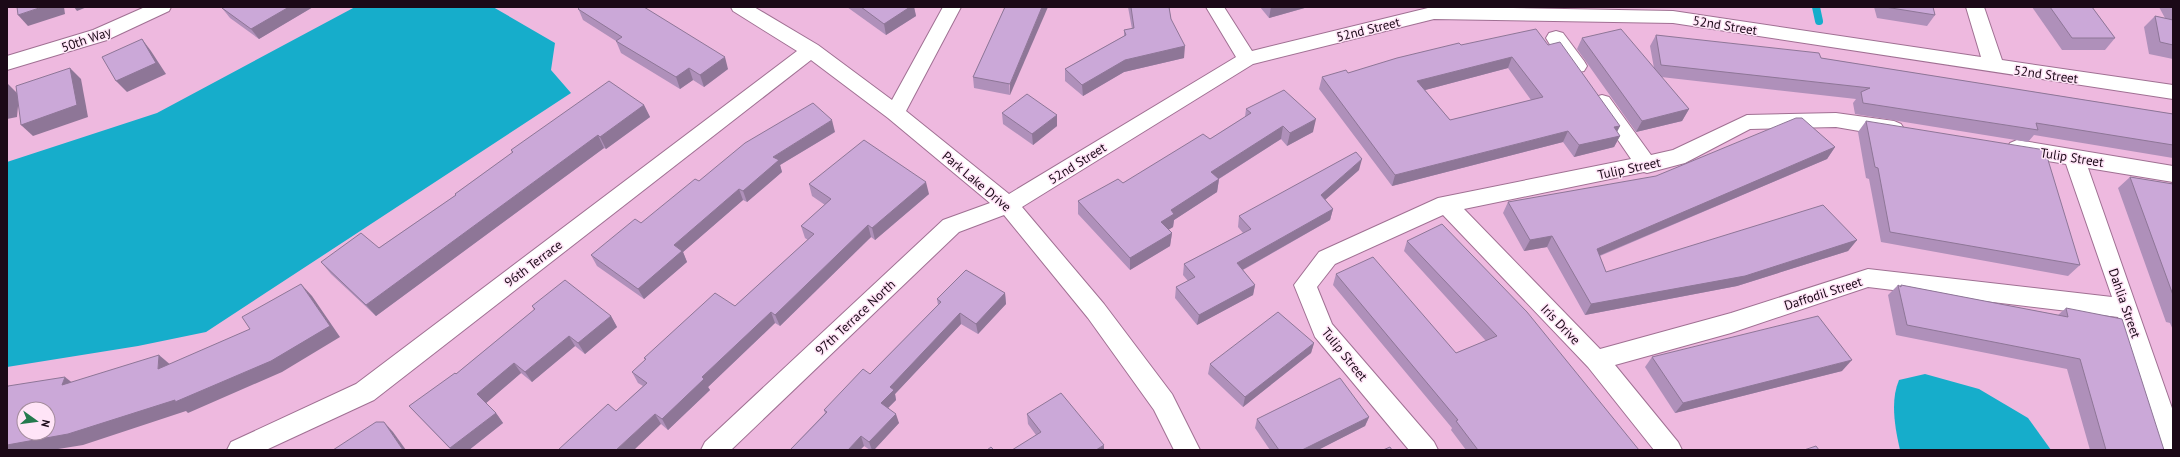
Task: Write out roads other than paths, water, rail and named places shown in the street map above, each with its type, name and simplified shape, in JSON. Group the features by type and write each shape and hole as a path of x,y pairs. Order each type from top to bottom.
{"street":[{"name":"50th Way","path":"7,63 100,35 162,7"},
{"name":"Park Lake Drive","path":"740,7 811,50 895,113 1008,205 1096,311 1163,402 1187,450"},
{"path":"895,113 952,7"},
{"path":"1215,7 1247,59"},
{"path":"1975,7 1994,66"},
{"name":"52nd Street","path":"1008,205 1247,59 1434,10 1673,12 1994,66 2173,92"},
{"path":"1556,38 1647,165"},
{"name":"96th Terrace","path":"240,450 365,392 811,50"},
{"name":"Tulip Street","path":"1425,450 1323,330 1305,285 1327,258 1446,204 1647,165 1678,157 1747,122 1836,120 1912,132"},
{"name":"Tulip Street","path":"1997,145 2173,174"},
{"name":"Dahlia Street","path":"2074,157 2127,308 2173,449"},
{"name":"Iris Drive","path":"1446,204 1596,360 1669,450"},
{"name":"97th Terrace North","path":"714,450 951,226 1008,205"},
{"name":"Daffodil Street","path":"1596,360 1731,322 1868,278 2127,308"}],"water":[{"path":"355,7 493,7 555,43 551,70 571,93 206,332 138,346 7,367 7,162 157,113"},
{"path":"1925,374 1979,389 2028,418 2051,450 1900,450 1894,415 1896,388 1899,380"}],"waterway":[{"path":"1816,7 1819,21"}]}
